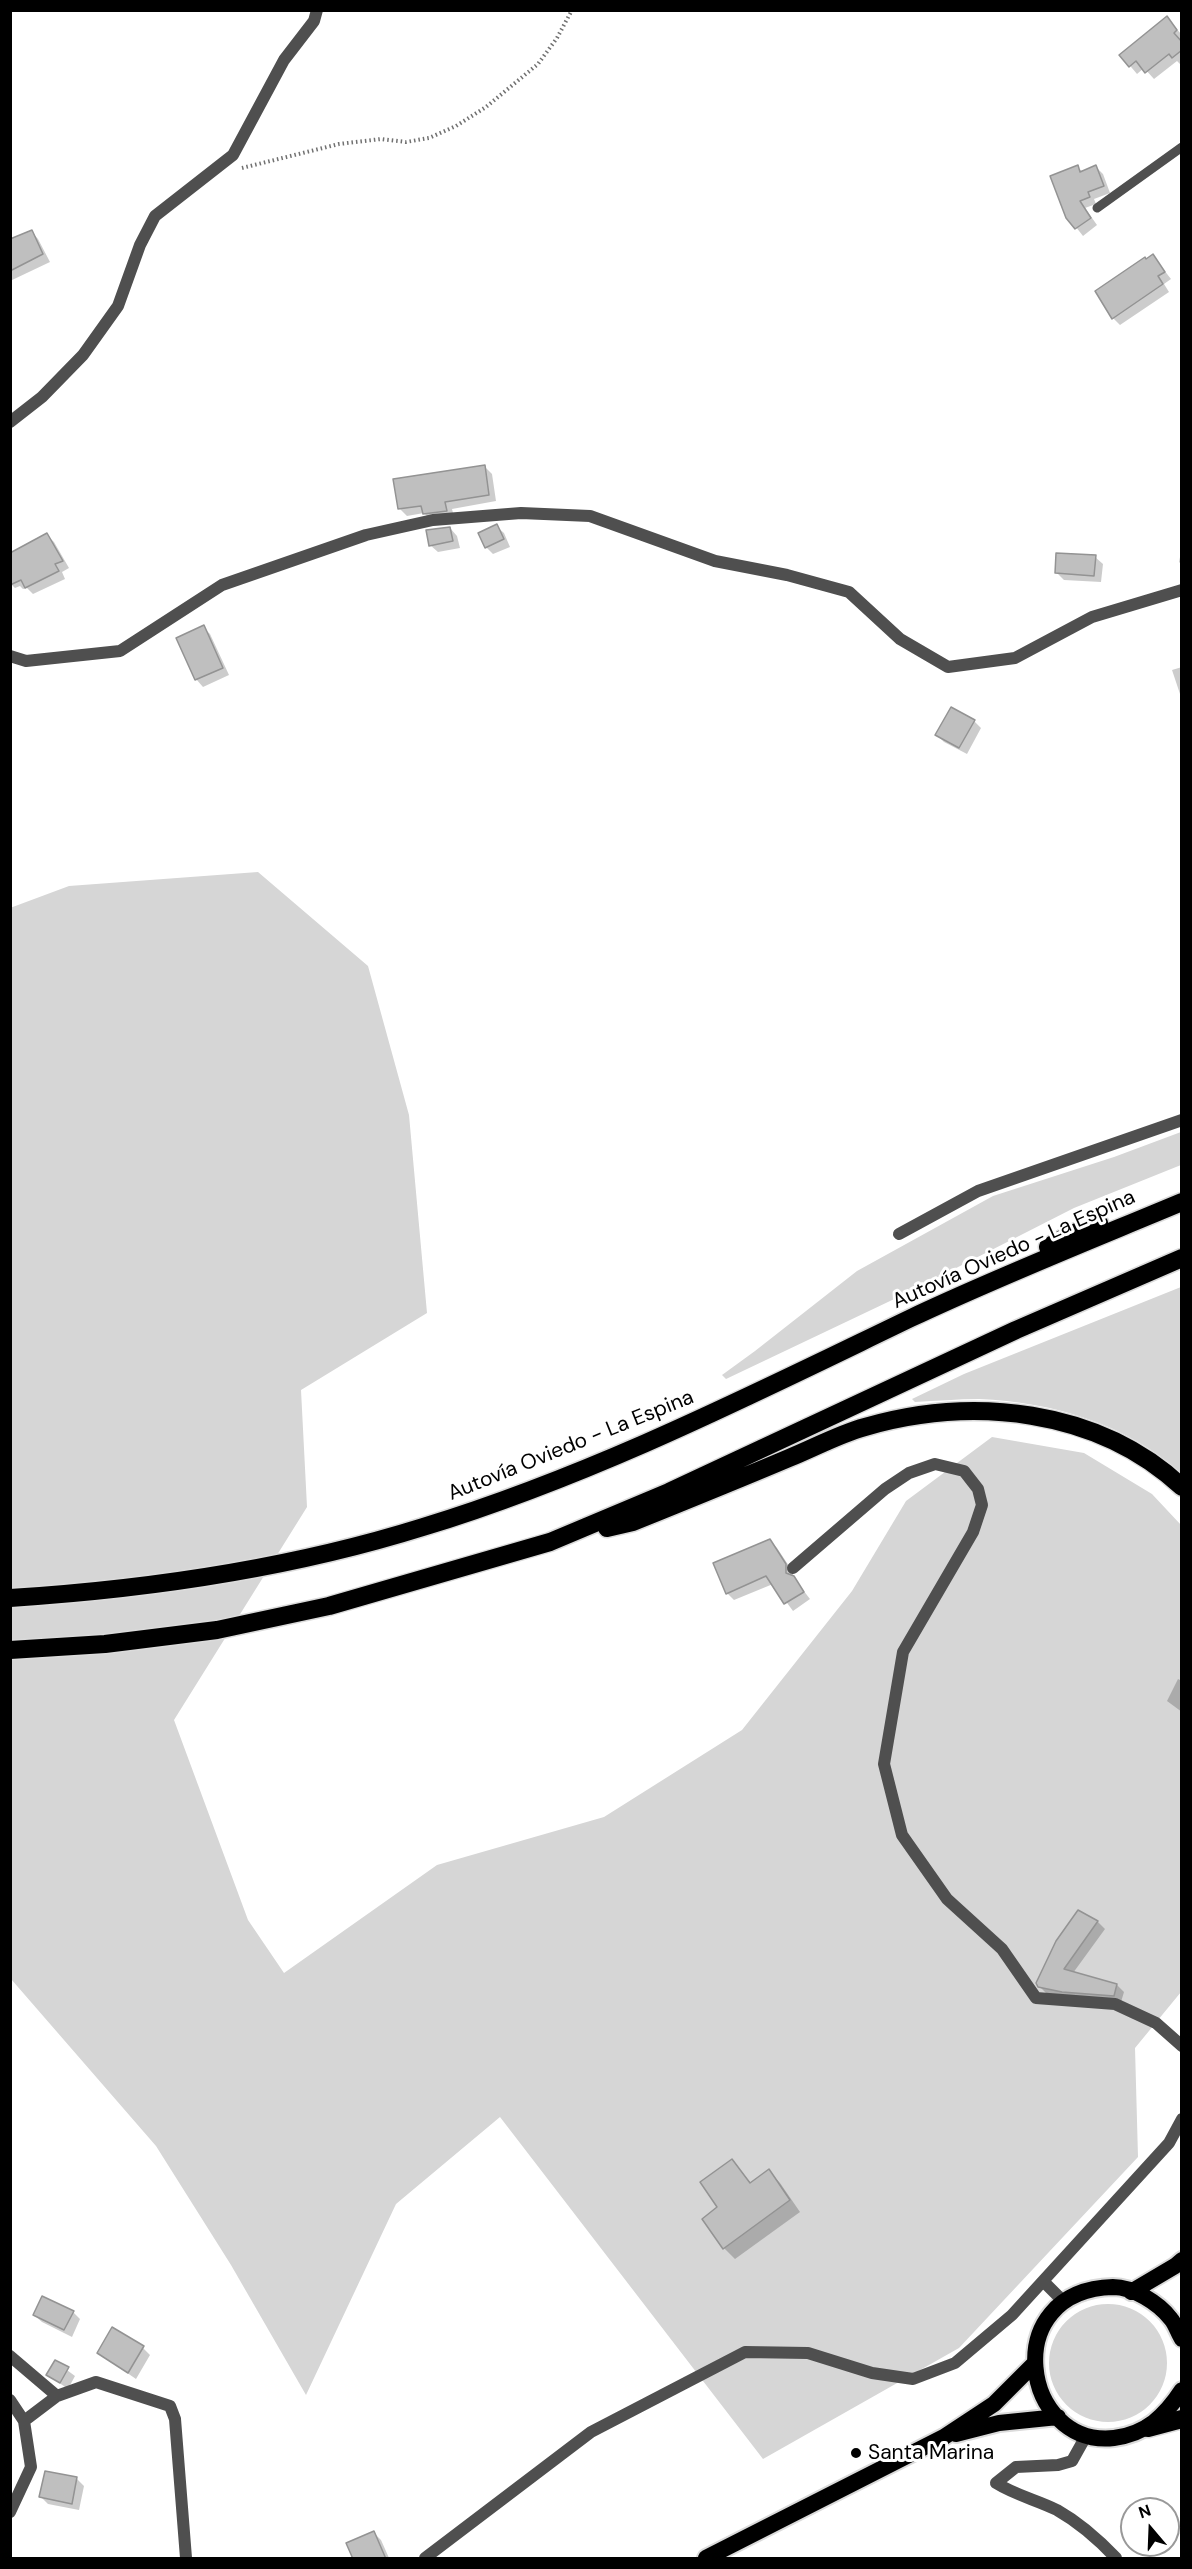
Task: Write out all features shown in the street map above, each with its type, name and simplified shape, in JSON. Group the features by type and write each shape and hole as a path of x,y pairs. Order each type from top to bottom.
{"highway":[{"path":"989,1281 1069,1235 1182,1190"},
{"name":"Autovía Oviedo - La Espina","path":"10,1598 100,1592 205,1578 312,1557 423,1527 645,1445 989,1281 1182,1202"},
{"path":"550,1542 669,1492 1016,1330 1182,1258"},
{"path":"10,1650 105,1644 217,1630 329,1606 550,1542 633,1522 863,1427 915,1415 970,1410 1019,1413 1082,1429 1116,1441 1164,1470 1182,1487"},
{"path":"1131,2292 1176,2266 1182,2260"},
{"path":"1182,2339 1172,2320 1153,2302 1114,2287 1086,2292 1063,2301 1041,2326 1035,2350 1041,2393 1058,2417 1070,2428 1086,2436 1102,2439 1123,2437 1182,2419"},
{"path":"706,2559 944,2438 994,2404 1035,2363"},
{"path":"1148,2428 1170,2409 1182,2390"},
{"path":"944,2438 999,2423 1058,2417"}],"street":[{"path":"10,422 42,397 83,355 118,306 140,245 155,216 233,155 284,60 314,21 317,10"},
{"path":"10,656 26,661 120,651 222,585 255,573 366,535 434,520 521,513 590,516 715,561 787,575 849,592 900,639 948,667 1015,658 1092,617 1182,590"},
{"path":"899,1234 978,1191 1148,1134 1182,1120"},
{"path":"793,1568 885,1489 909,1473 934,1464 964,1471 978,1489 982,1505 973,1532 903,1652 884,1764 902,1835 947,1899 1002,1949 1036,1998 1115,2004 1155,2023 1182,2046"},
{"path":"425,2559 591,2432 745,2352 808,2352 872,2373 913,2379 955,2363 1012,2315 1169,2143 1182,2119"},
{"path":"1043,2281 1063,2301"},
{"path":"10,2356 57,2396"},
{"path":"24,2421 57,2396 96,2382 170,2406 175,2419 186,2559"},
{"path":"10,2400 24,2421 31,2467 10,2512"},
{"path":"1086,2436 1072,2461 1058,2465 1016,2467 996,2483 1014,2494 1056,2510 1094,2534 1116,2559"},
{"path":"1094,2534 1105,2559"}],"lane":[{"path":"1097,208 1182,147"}],"path":[{"path":"207,176 339,144 381,139 406,142 429,138 456,126 486,107 538,64 557,38 572,10"}],"shaded area":[{"path":"258,872 368,966 409,1115 427,1313 301,1390 307,1507 174,1720 248,1920 284,1973 437,1865 604,1817 742,1730 852,1591 906,1501 992,1437 1084,1453 1152,1494 1181,1525 1181,1992 1135,2048 1138,2157 959,2348 763,2459 500,2117 396,2204 306,2395 231,2265 156,2146 11,1979 10,908 69,886"},
{"path":"1181,1132 1181,1165 1074,1208 909,1292 726,1379 722,1375 857,1271 993,1196 1114,1157"},
{"path":"1181,1287 1181,1473 1137,1441 1113,1429 1061,1411 1006,1401 979,1399 915,1402 912,1399 964,1374"},
{"path":"1108,2304 1131,2308 1150,2321 1163,2340 1167,2363 1163,2386 1150,2405 1131,2418 1108,2422 1085,2418 1066,2405 1053,2386 1049,2363 1053,2340 1066,2321 1085,2308"}],"building":[{"path":"1167,16 1177,30 1174,33 1182,42 1182,50 1172,58 1169,54 1145,73 1136,61 1129,67 1119,55"},
{"path":"1078,165 1080,172 1096,165 1104,186 1088,192 1090,197 1080,201 1091,218 1075,229 1066,218 1050,176"},
{"path":"32,230 43,254 10,271 10,239"},
{"path":"1153,254 1165,272 1158,276 1163,284 1112,319 1095,291"},
{"path":"485,465 489,495 445,502 447,511 423,514 421,506 398,509 393,479"},
{"path":"497,524 504,539 485,548 478,533"},
{"path":"450,527 453,541 429,546 426,530"},
{"path":"47,533 63,561 55,564 59,571 25,588 21,580 10,585 10,553"},
{"path":"1056,553 1096,555 1094,576 1055,573"},
{"path":"204,625 223,668 195,680 176,638"},
{"path":"951,707 975,720 959,748 935,735"},
{"path":"770,1539 786,1564 786,1573 794,1576 804,1592 784,1604 766,1576 726,1594 713,1563"},
{"path":"1078,1910 1098,1921 1064,1969 1117,1984 1114,1996 1062,1992 1038,1987 1036,1983 1056,1941"},
{"path":"732,2159 750,2183 769,2169 790,2200 723,2249 702,2219 717,2207 700,2182"},
{"path":"42,2296 74,2311 64,2330 33,2315"},
{"path":"112,2327 144,2346 128,2373 97,2353"},
{"path":"55,2360 69,2367 60,2383 46,2375"},
{"path":"45,2471 77,2477 72,2504 39,2497"},
{"path":"374,2531 386,2559 353,2559 346,2543"}],"place":[{"name":"Santa Marina","path":"856,2453"}]}
